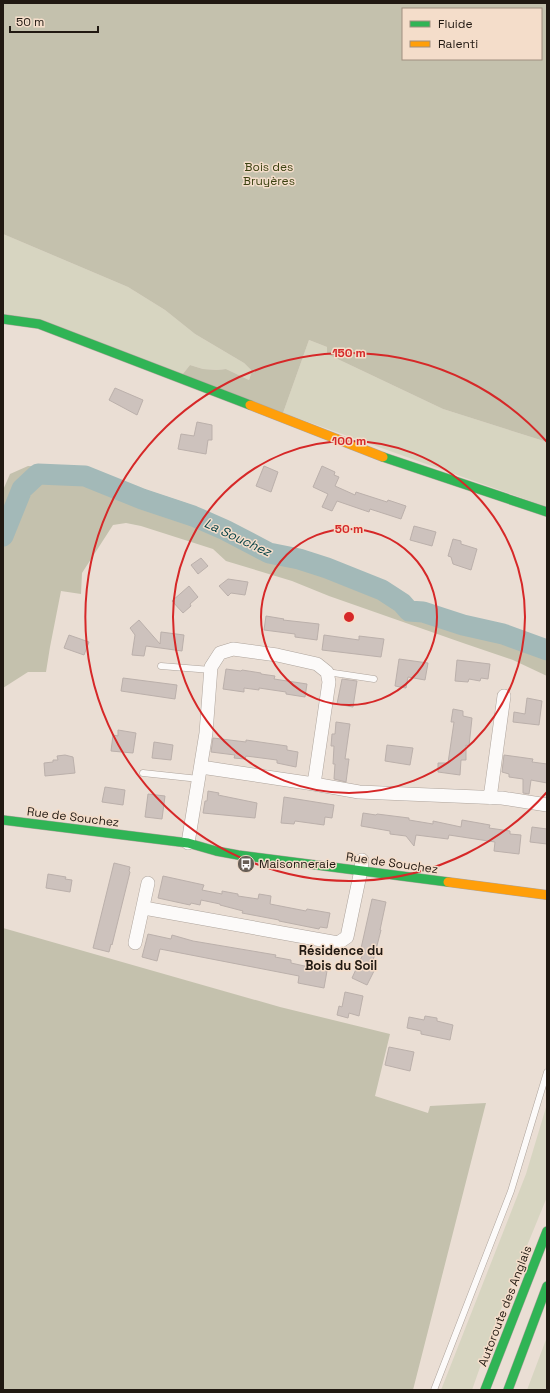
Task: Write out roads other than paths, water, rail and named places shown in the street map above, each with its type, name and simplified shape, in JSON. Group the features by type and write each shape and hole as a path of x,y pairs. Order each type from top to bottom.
{"main road":[{"path":"3,319 39,324 226,395 365,451 547,512"},
{"name":"Rue de Souchez","path":"3,820 188,843 224,843"},
{"name":"Rue de Souchez","path":"188,843 216,852 362,863 547,895"},
{"path":"510,881 544,887"},
{"name":"Autoroute des Anglais","path":"485,1390 547,1230"},
{"path":"508,1390 547,1286"}],"street":[{"path":"188,843 206,733 211,667 220,653 233,650 277,655 316,664 327,672 329,682 314,784"},
{"path":"490,798 504,696"},
{"path":"200,773 314,784 359,792 502,798 547,805"},
{"path":"144,908 338,943 347,937 362,863"},
{"path":"135,943 144,908 148,882"}],"lane":[{"path":"161,666 211,670"},
{"path":"327,672 374,679"},
{"path":"143,773 200,773"},
{"path":"434,1390 512,1191 547,1072"}],"waterway":[{"name":"La Souchez","path":"3,536 22,489 38,474 85,476 142,499 193,516 225,530 269,553 299,559 327,568 382,590 402,603 409,611 423,612 463,625 503,634 547,650"}],"place":[{"name":"Maisonneraie","path":"246,864"}],"district":[{"name":"Résidence du Bois du Soil","path":"341,958"}],"park label":[{"name":"Bois des Bruyères","path":"269,174"}]}
